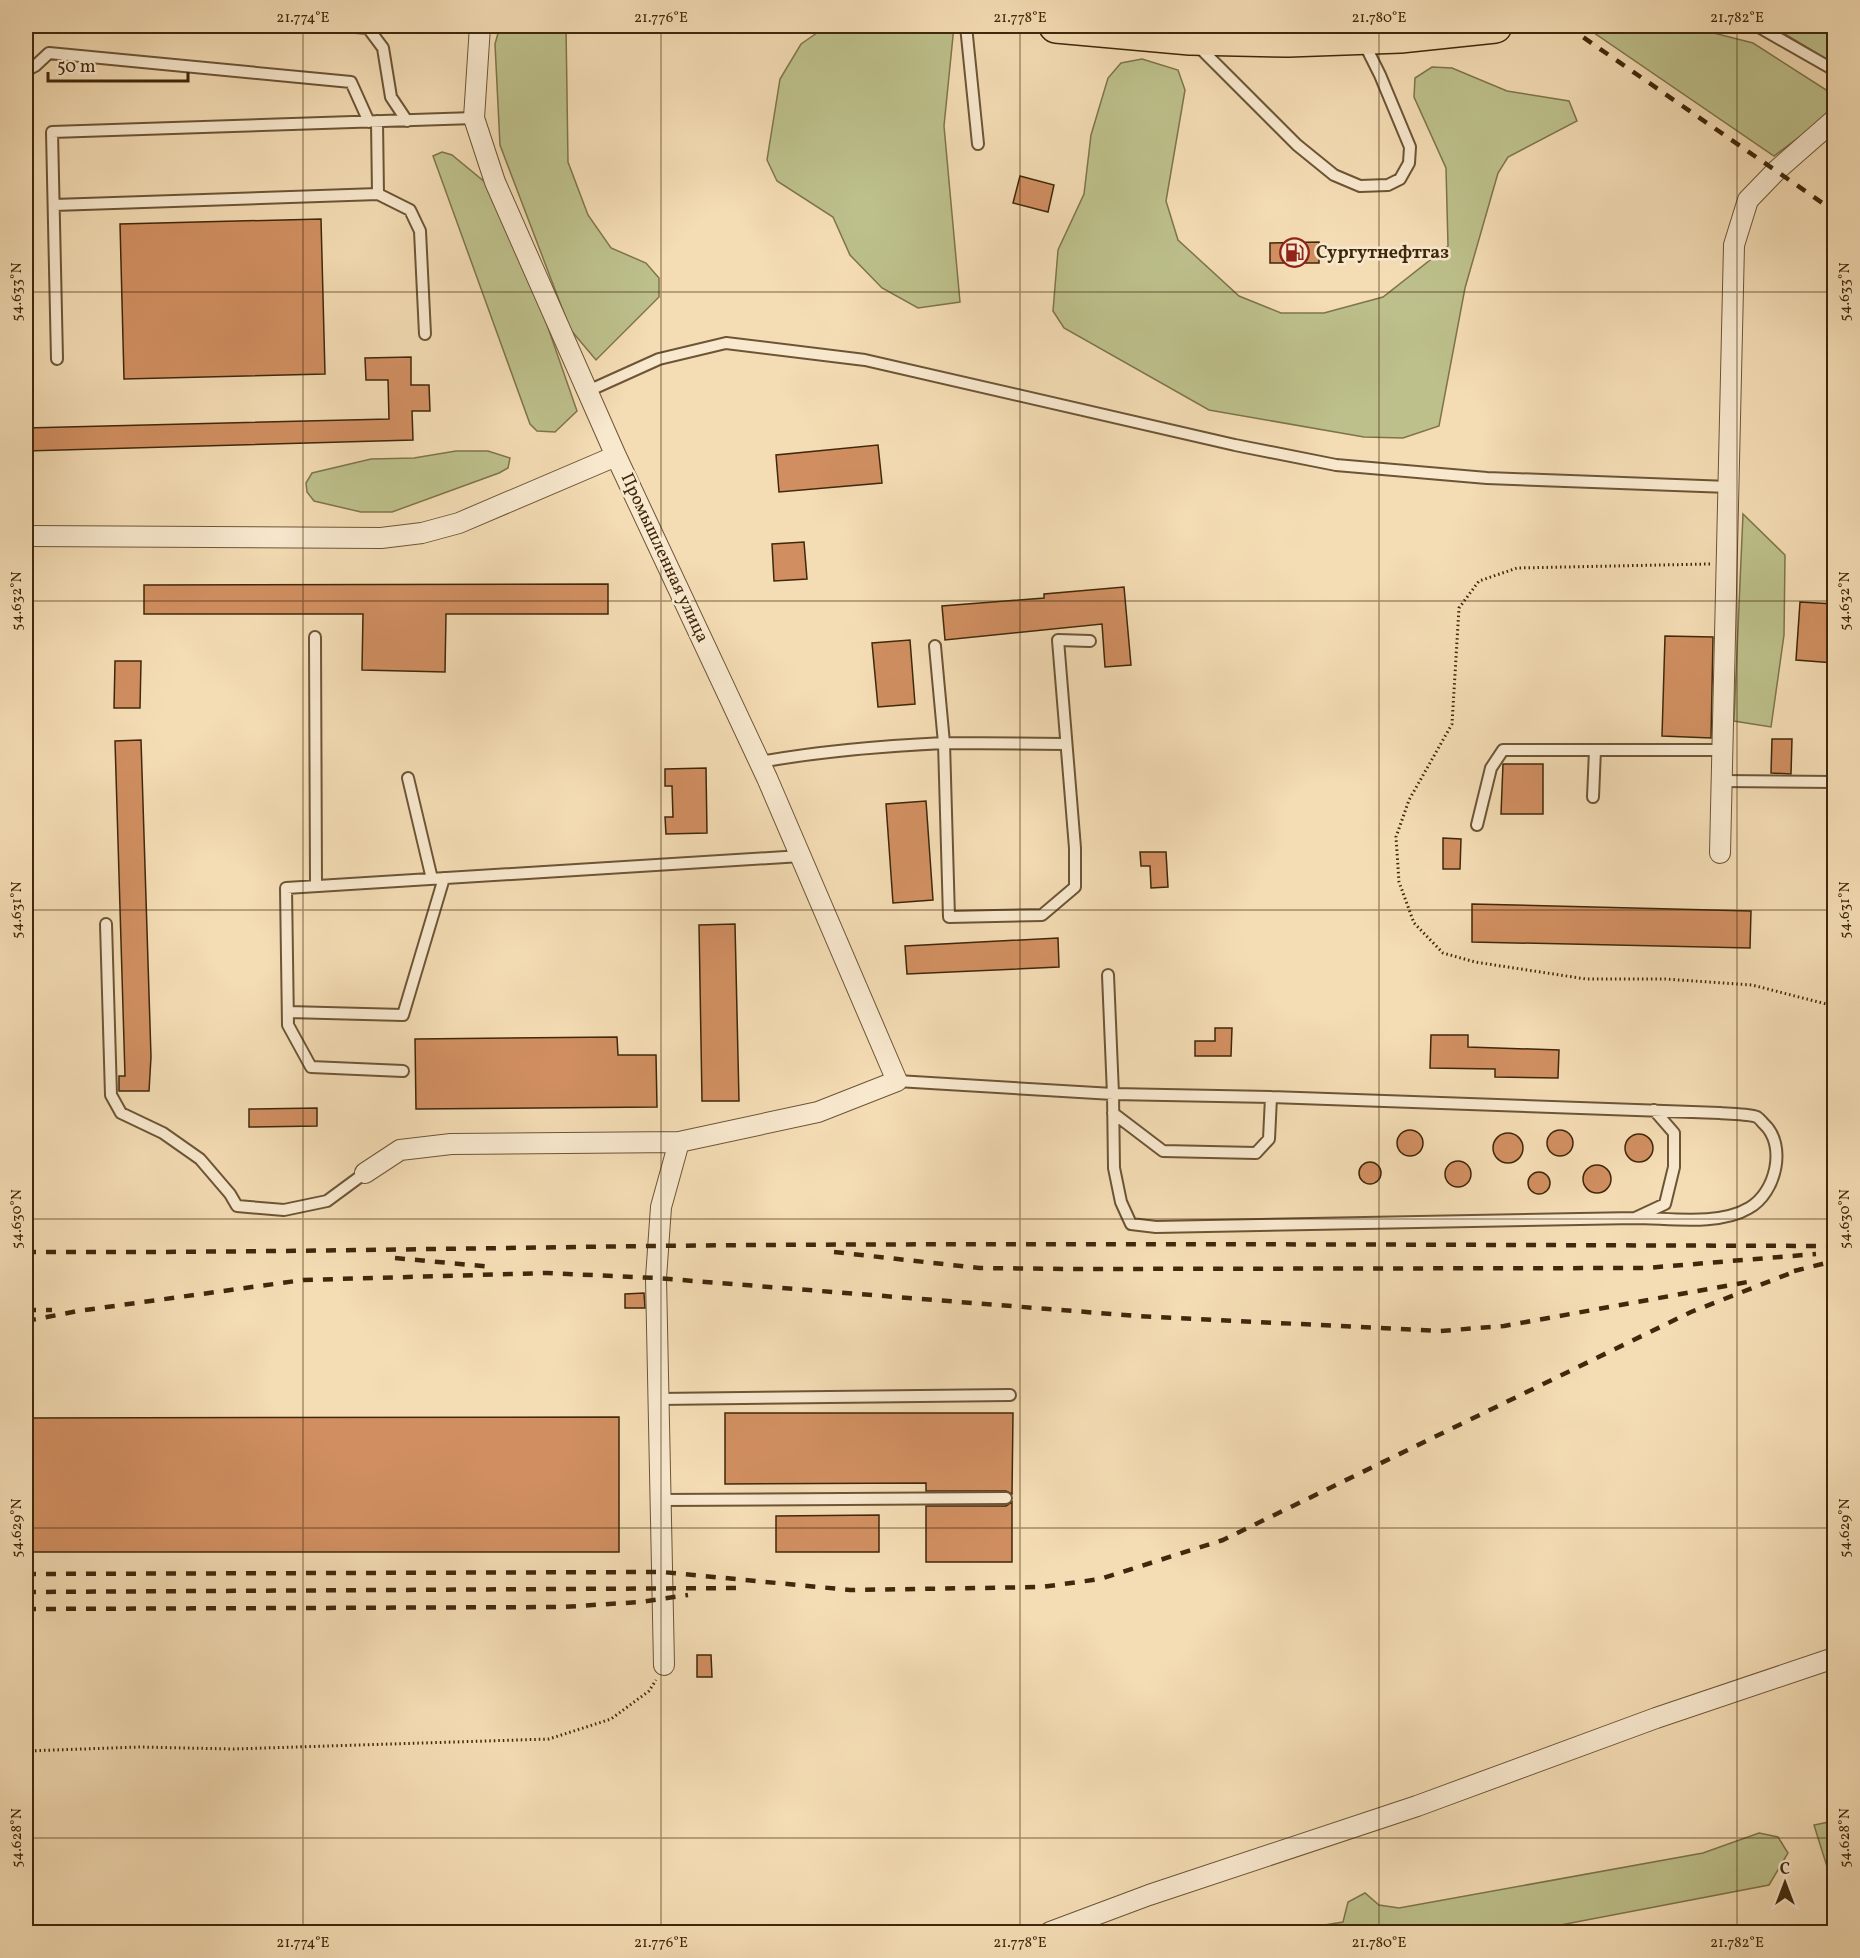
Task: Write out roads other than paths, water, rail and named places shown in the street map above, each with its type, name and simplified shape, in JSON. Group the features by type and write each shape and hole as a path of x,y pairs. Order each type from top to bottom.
{"highway":[{"path":"1056,26 1190,38 1288,40 1400,36 1495,26"}],"street":[{"name":"Промышленная улица","path":"480,26 474,118 495,182 616,456 760,762 897,1081"},
{"path":"1720,853 1734,245 1748,200 1777,170 1834,120"},
{"path":"26,536 381,538 422,533 459,523 616,456"},
{"path":"365,1173 400,1150 451,1144 679,1142 818,1112 897,1081"},
{"path":"664,1665 656,1278 661,1207 679,1142"},
{"path":"1050,1932 1149,1895 1417,1806 1656,1718 1834,1658"}],"lane":[{"path":"342,26 368,28 383,48 391,97 407,121"},
{"path":"966,26 978,144"},
{"path":"1757,26 1834,70"},
{"path":"1190,38 1297,145 1334,175 1360,186 1388,185 1400,179 1409,163 1410,147 1380,75 1361,37"},
{"path":"26,71 50,54 351,82 373,122 378,194"},
{"path":"57,358 52,132 474,118"},
{"path":"54,205 378,194 410,210 420,231 425,334"},
{"path":"588,391 659,360 726,343 865,360 1223,442 1336,465 1487,478 1729,487"},
{"path":"315,637 316,886"},
{"path":"935,646 944,743 949,917 1042,915 1075,887 1075,848 1058,640 1090,641"},
{"path":"760,762 804,754 886,746 944,743 1066,744"},
{"path":"1477,825 1491,768 1503,750 1722,750"},
{"path":"1593,796 1595,750"},
{"path":"408,778 432,879"},
{"path":"1722,781 1834,782"},
{"path":"403,1071 310,1067 288,1025 286,888 801,856"},
{"path":"288,1012 403,1015 444,878"},
{"path":"106,924 111,1095 121,1113 163,1133 200,1159 230,1194 237,1206 284,1210 327,1201 365,1173"},
{"path":"897,1081 1113,1094 1272,1097 1720,1113 1757,1117 1772,1131 1777,1148 1777,1164 1763,1196 1751,1208 1730,1216 1699,1219 1635,1218 1156,1227 1131,1224 1121,1202 1113,1168 1113,1094 1108,975"},
{"path":"1113,1113 1163,1151 1256,1153 1269,1139 1272,1097"},
{"path":"1635,1218 1665,1204 1674,1167 1674,1132 1654,1110"},
{"path":"658,1399 1010,1395"},
{"path":"661,1500 1006,1498"}],"railway":[{"path":"1567,26 1834,211"},
{"path":"26,1252 888,1244 1834,1246"},
{"path":"834,1252 979,1268 1072,1269 1646,1268 1816,1254"},
{"path":"395,1258 493,1267"},
{"path":"1794,1271 1834,1261"},
{"path":"26,1574 662,1572 850,1590 1042,1587 1100,1579 1223,1540 1691,1312 1801,1269"},
{"path":"26,1321 78,1311 303,1280 547,1273 656,1278 1137,1316 1440,1331 1504,1326 1753,1281"},
{"path":"26,1310 52,1310"},
{"path":"26,1592 742,1588"},
{"path":"26,1609 563,1607 640,1602 688,1595"}],"place":[{"name":"Сургутнефтгаз","path":"1295,253"}]}
